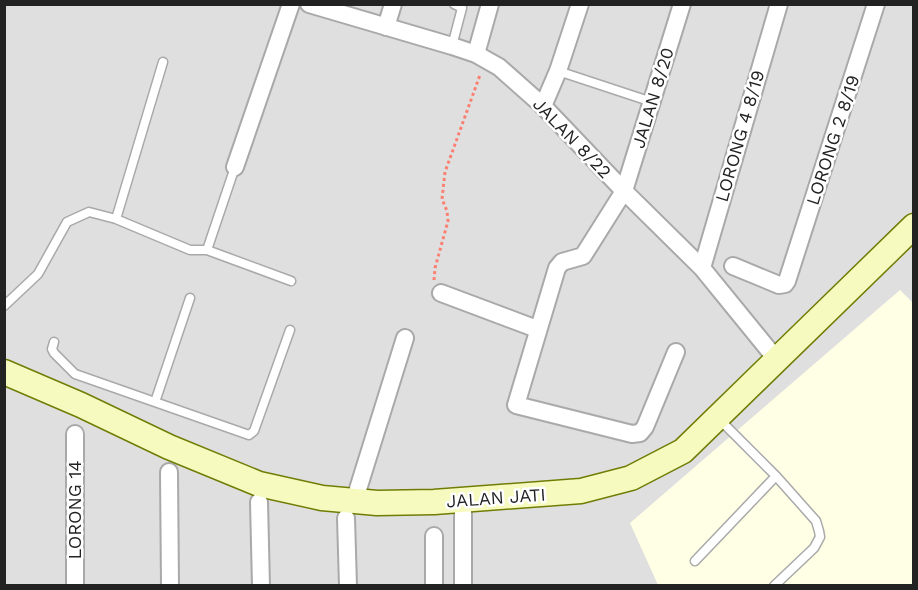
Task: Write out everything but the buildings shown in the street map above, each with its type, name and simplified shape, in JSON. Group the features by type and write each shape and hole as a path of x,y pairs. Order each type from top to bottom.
{"street":[{"path":"235,167 291,4"},
{"name":"JALAN 8/22","path":"309,4 452,46 476,54 499,67 543,106 702,268 777,360"},
{"path":"386,27 393,4"},
{"path":"476,54 490,4"},
{"path":"543,106 558,71 580,4"},
{"name":"JALAN 8/20","path":"537,329 559,265 583,256 624,191 682,4"},
{"name":"LORONG 4 8/19","path":"702,268 779,4"},
{"name":"LORONG 2 8/19","path":"733,266 779,285 785,284 790,275 876,4"},
{"name":"JALAN JATI","path":"4,372 169,447 259,484 322,498 350,510 581,491 631,478 683,451 914,226"},
{"path":"441,293 537,329 516,405 632,434 640,433 645,427 676,352"},
{"path":"348,585 350,510 405,338"},
{"name":"LORONG 14","path":"75,434 75,585"},
{"path":"169,472 170,585"},
{"path":"463,501 463,585"},
{"path":"259,502 261,585"},
{"path":"434,536 434,585"}],"lane":[{"path":"452,46 460,6"},
{"path":"116,219 163,62"},
{"path":"558,71 652,102"},
{"path":"207,250 235,167"},
{"path":"4,306 38,274 67,222 87,213 116,219 190,250 207,250 291,281"},
{"path":"155,402 190,298"},
{"path":"54,342 52,349 75,374 246,435 252,434 290,330"},
{"path":"718,417 816,521 820,537 814,548 774,585"},
{"path":"696,561 776,476"}],"path":[{"path":"441,293 434,284 435,268 448,221 442,200 442,188 481,73"}],"shaded area":[{"path":"5,5 913,5 913,585 5,585"},
{"path":"900,290 913,303 913,585 658,585 630,523"}]}
